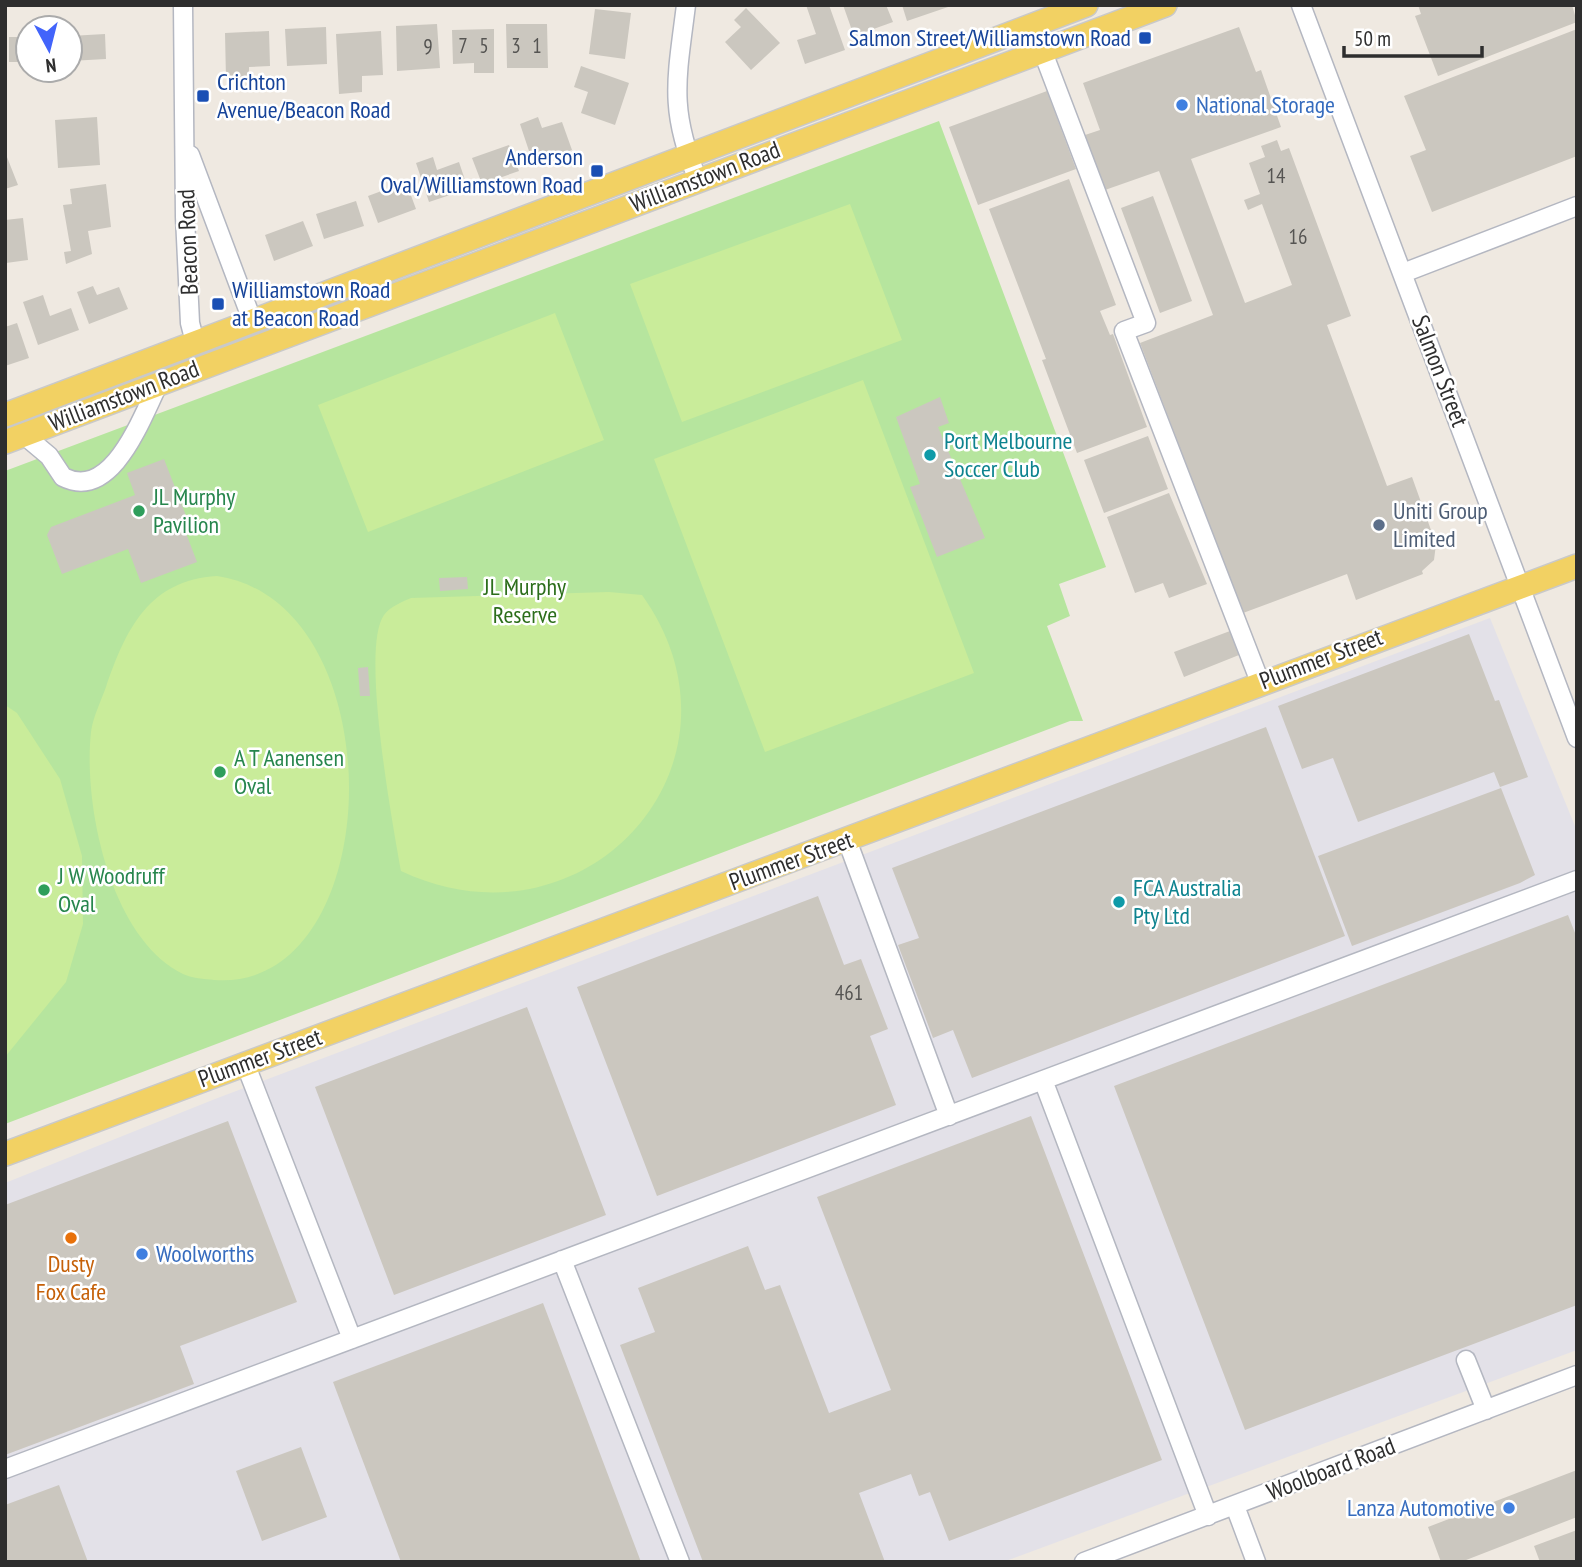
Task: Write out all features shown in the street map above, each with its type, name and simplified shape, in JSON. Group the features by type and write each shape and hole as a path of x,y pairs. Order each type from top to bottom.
{"main road":[{"name":"Williamstown Road","path":"5,415 1086,5"},
{"name":"Williamstown Road","path":"15,438 1165,5"},
{"path":"244,351 252,320"},
{"name":"Williamstown Road","path":"195,342 244,351"},
{"name":"Plummer Street","path":"5,1154 1521,584 1577,566"}],"street":[{"name":"Beacon Road","path":"183,5 185,218 190,323 195,342"},
{"path":"686,5 676,105 688,156 698,180"},
{"name":"Salmon Street","path":"1301,5 1577,738"},
{"path":"1032,26 1146,323 1124,331 1260,682"},
{"name":"Beacon Road","path":"186,142 252,320"},
{"path":"1403,273 1577,206"},
{"path":"15,438 49,456 59,474 66,479 85,481 100,477 118,459 159,383"},
{"path":"846,840 949,1116"},
{"path":"5,1469 1577,880"},
{"path":"245,1063 352,1339"},
{"path":"1043,1080 1208,1516"},
{"path":"562,1260 680,1562"},
{"path":"1466,1360 1486,1410"},
{"name":"Woolboard Road","path":"1084,1562 1577,1375"},
{"path":"1235,1506 1256,1562"}],"shaded area":[{"path":"1490,618 1577,831 1577,1350 1003,1562 5,1562 5,1183 215,1099"}],"green space":[{"name":"JL Murphy Reserve","path":"939,121 1106,567 1059,584 1070,616 1047,626 1083,721 1070,721 5,1124 5,471"},
{"path":"850,204 902,340 682,422 630,284"},
{"path":"555,313 604,440 368,532 318,405"},
{"path":"863,380 974,673 765,752 654,459"},
{"name":"A T Aanensen Oval","path":"217,576 276,602 317,652 342,719 349,793 340,865 314,926 272,967 214,980 183,974 158,956 137,931 120,901 107,867 97,831 90,762 93,721 132,627 157,598 174,587"},
{"path":"609,592 642,595 674,659 681,721 667,779 636,829 590,866 533,888 469,891 401,871 380,738 377,699 375,663 378,634 384,615 411,598"},
{"name":"J W Woodruff Oval","path":"5,705 17,713 60,779 82,856 83,924 66,982 5,1057"}],"building":[{"path":"806,5 829,5 845,50 805,64 797,40 816,34"},
{"path":"843,5 886,5 893,22 854,36"},
{"path":"902,5 951,5 951,6 907,21"},
{"path":"1418,5 1572,5 1577,22 1438,76 1415,16 1421,14"},
{"path":"746,8 780,43 751,70 725,42 741,27 734,20"},
{"path":"595,9 631,13 625,59 589,54"},
{"path":"437,24 440,68 397,71 396,26"},
{"path":"506,24 547,24 548,68 507,68"},
{"path":"326,27 327,64 287,66 285,29"},
{"path":"1239,27 1256,72 1261,70 1281,127 1191,159 1245,303 1292,285 1262,204 1248,210 1244,200 1260,194 1249,163 1265,157 1261,146 1277,140 1281,151 1289,148 1351,316 1327,325 1387,486 1412,477 1436,544 1434,560 1422,571 1423,574 1356,600 1347,574 1243,613 1140,343 1213,315 1159,171 1105,190 1085,135 1100,130 1083,83"},
{"path":"494,29 494,73 474,73 474,63 453,64 452,30"},
{"path":"1577,29 1577,156 1432,212 1410,156 1426,150 1404,96"},
{"path":"269,31 270,66 249,67 249,78 226,79 225,33"},
{"path":"381,31 383,75 362,76 362,92 339,94 336,34"},
{"path":"105,34 106,59 84,60 84,35"},
{"path":"9,37 14,37 14,62 9,62"},
{"path":"581,66 629,83 615,125 581,113 588,92 574,87"},
{"path":"1047,91 1076,169 978,205 949,127"},
{"path":"97,117 100,165 58,168 55,120"},
{"path":"538,117 542,128 562,122 572,150 533,163 520,124"},
{"path":"509,145 519,171 482,184 472,158"},
{"path":"5,152 18,185 5,189"},
{"path":"433,157 437,170 459,162 468,189 429,202 416,163"},
{"path":"1069,179 1116,305 1100,311 1110,335 1113,334 1147,427 1077,453 1042,360 1046,359 989,209"},
{"path":"406,182 416,209 378,223 368,196"},
{"path":"106,184 111,227 88,231 92,254 66,264 64,252 71,251 63,205 72,204 70,189"},
{"path":"1153,196 1192,301 1160,313 1121,208"},
{"path":"356,201 364,226 324,239 316,214"},
{"path":"23,218 28,260 6,263 5,220"},
{"path":"303,221 313,246 274,261 265,235"},
{"path":"93,286 97,295 119,287 128,309 89,324 77,292"},
{"path":"43,295 50,316 71,308 79,330 38,345 23,302"},
{"path":"17,323 29,358 5,366 5,327"},
{"name":"Port Melbourne Soccer Club","path":"940,397 949,423 938,427 985,538 937,557 910,487 920,484 896,417"},
{"path":"1148,436 1168,489 1104,513 1084,460"},
{"name":"JL Murphy Pavilion","path":"164,459 190,526 184,528 197,562 141,583 128,549 62,574 47,535 51,527 135,495 127,473"},
{"path":"1169,493 1207,584 1169,598 1163,583 1135,593 1107,517"},
{"path":"467,577 468,589 440,591 439,578"},
{"path":"1230,631 1239,655 1184,677 1174,652"},
{"path":"1469,634 1495,701 1499,700 1528,777 1500,787 1494,772 1358,822 1333,758 1302,769 1278,706"},
{"path":"368,667 370,696 360,696 358,668"},
{"name":"FCA Australia Pty Ltd","path":"1266,727 1345,936 972,1078 953,1030 933,1038 898,945 919,938 892,868"},
{"path":"1501,788 1535,875 1352,946 1318,856"},
{"path":"818,896 844,965 861,959 888,1029 870,1036 896,1105 657,1196 577,987"},
{"path":"1568,915 1577,938 1577,1305 1245,1430 1114,1086"},
{"path":"527,1007 606,1215 394,1295 315,1087"},
{"path":"1031,1116 1162,1460 949,1541 930,1492 919,1496 911,1474 859,1493 885,1562 703,1562 620,1345 655,1332 638,1288 748,1246 765,1290 780,1285 829,1413 891,1390 817,1197"},
{"name":"Woolworths","path":"228,1121 297,1302 180,1346 194,1384 5,1455 5,1205"},
{"path":"543,1303 641,1562 401,1562 333,1382"},
{"path":"301,1447 327,1517 262,1541 236,1471"},
{"path":"1577,1470 1577,1517 1461,1562 1441,1562 1428,1527"},
{"path":"59,1485 88,1562 5,1562 5,1505"},
{"path":"1577,1530 1577,1562 1540,1562 1534,1546"}],"place":[{"name":"Salmon Street/Williamstown Road","path":"1145,38"},
{"name":"Crichton Avenue/Beacon Road","path":"203,96"},
{"name":"National Storage","path":"1182,105"},
{"name":"Anderson Oval/Williamstown Road","path":"597,171"},
{"name":"Williamstown Road at Beacon Road","path":"218,304"},
{"name":"Port Melbourne Soccer Club","path":"930,455"},
{"name":"JL Murphy Pavilion","path":"139,511"},
{"name":"Uniti Group Limited","path":"1379,525"},
{"name":"A T Aanensen Oval","path":"220,772"},
{"name":"J W Woodruff Oval","path":"44,890"},
{"name":"FCA Australia Pty Ltd","path":"1119,902"},
{"name":"Dusty Fox Cafe","path":"71,1238"},
{"name":"Woolworths","path":"142,1254"},
{"name":"Lanza Automotive","path":"1509,1508"}]}
